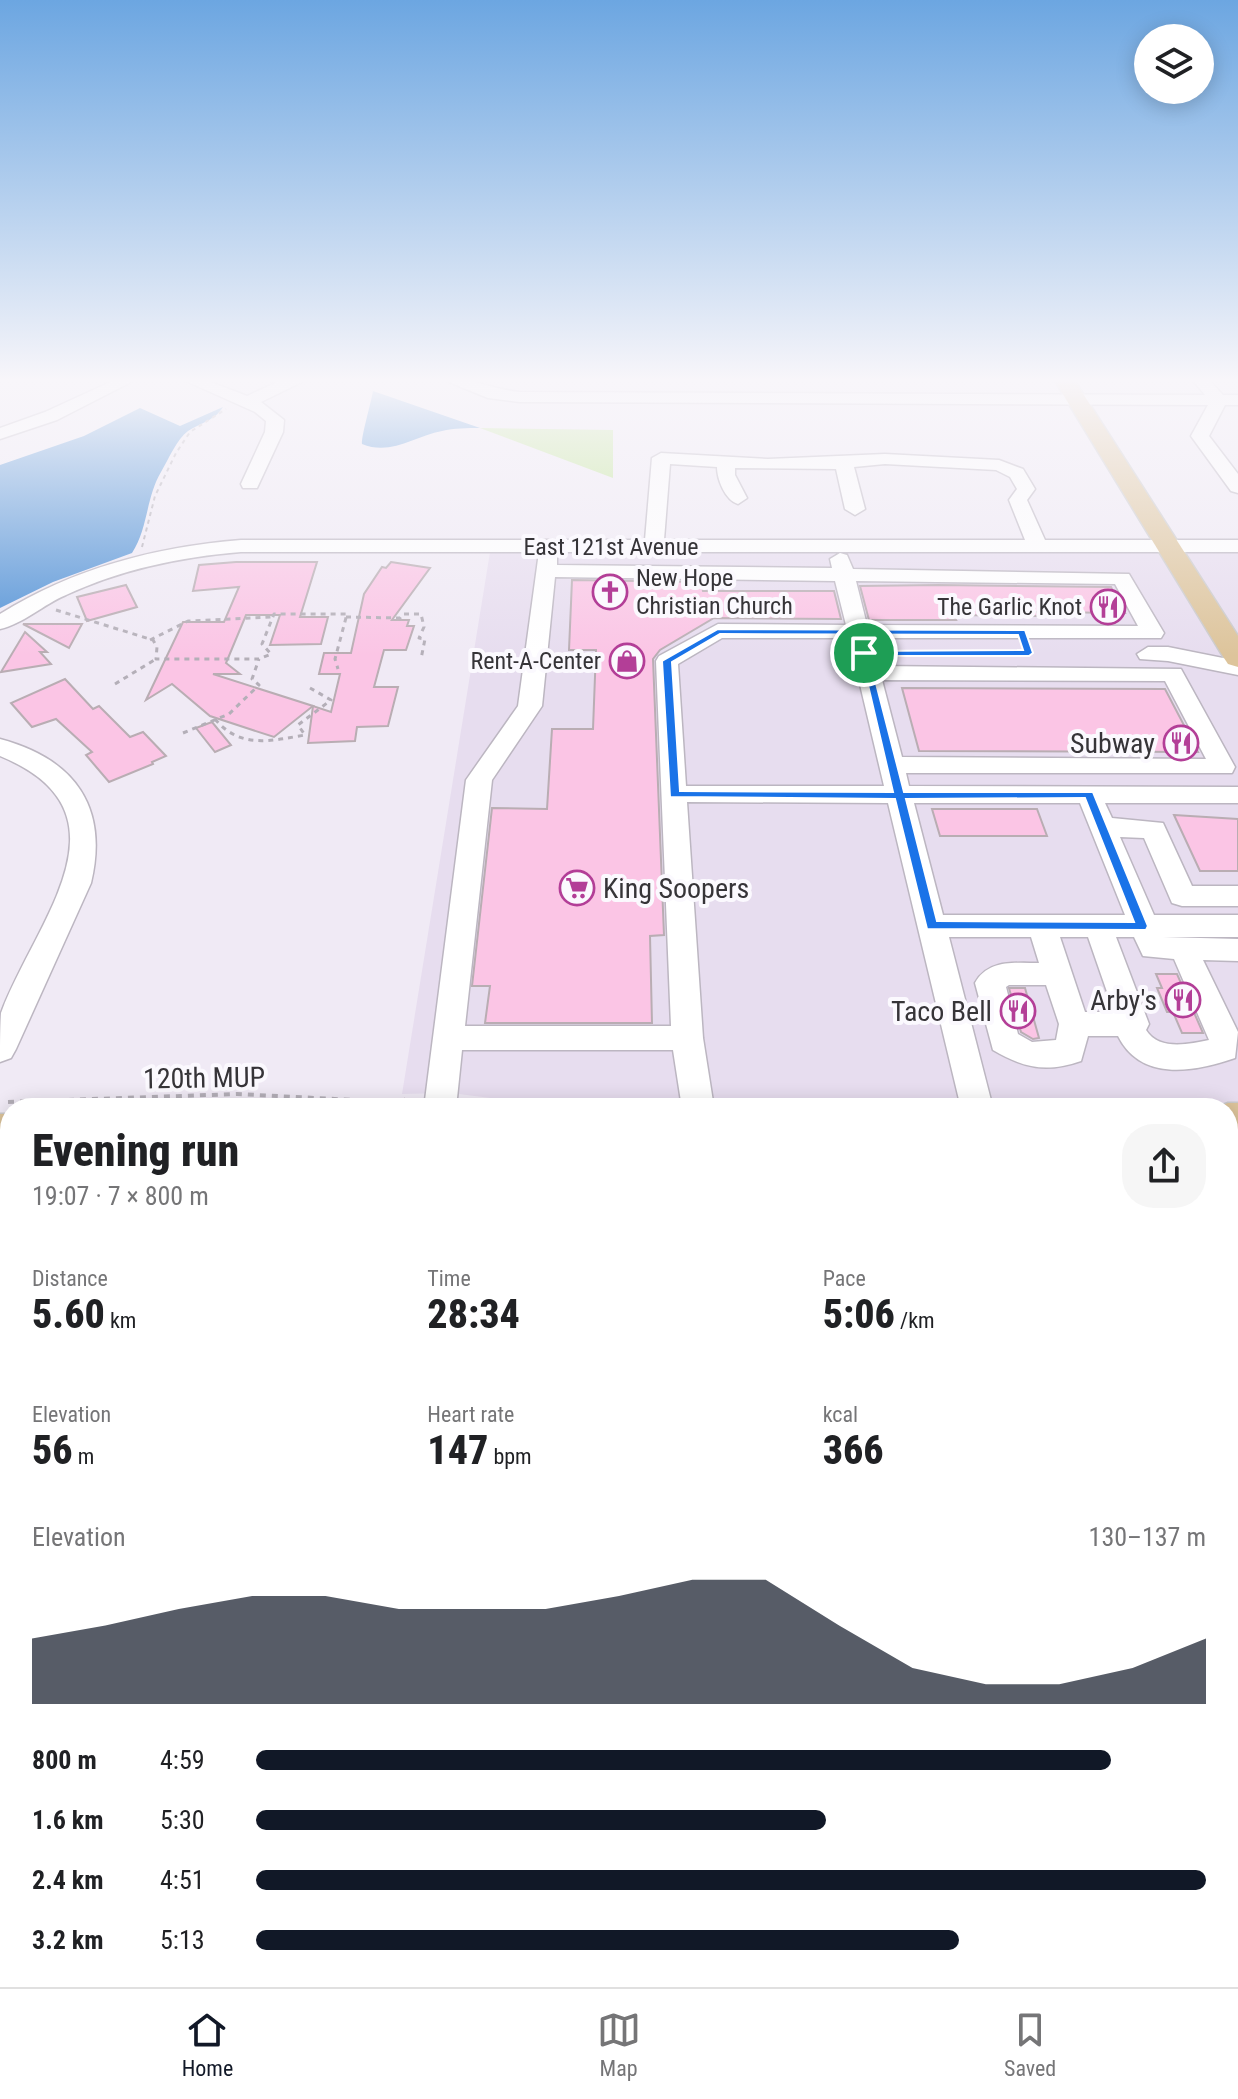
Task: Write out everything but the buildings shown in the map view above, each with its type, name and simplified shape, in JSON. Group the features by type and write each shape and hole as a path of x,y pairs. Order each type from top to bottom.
{"main road":[{"path":"1122,471 1230,636 1238,658"}],"street":[{"path":"250,484 256,471"},
{"path":"654,547 660,471"},
{"path":"726,471 738,498"},
{"path":"846,471 855,509"},
{"path":"1012,471 1017,473 1026,489 1018,500 1038,547"},
{"path":"1226,471 1238,487"},
{"name":"East 121st Avenue","path":"0,623 47,595 133,563 167,554 241,546 548,559 654,547 1238,546"},
{"path":"837,547 975,1098"},
{"path":"441,1098 479,780 530,706 548,559 844,575 1122,578 1153,633 1029,653"},
{"path":"696,1098 687,1038 667,661 718,631 864,652 1168,654 1238,668"},
{"path":"1168,654 1208,645 1230,636"},
{"path":"864,652 1029,653 1173,674 1223,767 892,765"},
{"path":"0,747 30,760 62,784 79,807 85,833 84,857 77,883 0,1049"},
{"path":"674,794 1238,795"},
{"path":"1089,795 1153,948 1238,950"},
{"path":"1135,829 1137,814 1238,813"},
{"path":"1103,827 1154,829 1182,896"},
{"path":"1130,895 1238,896"},
{"path":"932,926 1238,926"},
{"path":"1042,926 1058,974 1074,1024 1070,1052 1028,1055 1004,1041 990,983 1003,974 1058,974"},
{"path":"1074,1024 1134,1024 1098,926"},
{"path":"1128,1024 1140,1046 1162,1055 1205,1055 1224,1049 1225,1037 1184,950"},
{"path":"448,1038 687,1038"}],"path":[{"path":"133,563 151,529 151,509 166,471"},
{"path":"55,610 150,640 157,647 156,659"},
{"path":"150,640 188,621 272,617 274,614 347,614 335,659 338,669"},
{"path":"346,617 400,618 403,614 421,614 424,627 419,638 425,639 421,659"},
{"path":"115,684 156,659 259,659 271,654 262,644 272,617"},
{"path":"183,733 229,714 259,685 252,679 259,659"},
{"path":"215,719 223,731 247,743 305,735 298,725 331,700 310,688"},
{"name":"120th MUP","path":"118,1098 237,1094 316,1098"}],"shaded area":[{"path":"491,546 1238,546 1238,1098 490,1098 451,1093 402,1094"}],"green space":[{"path":"594,471 613,471 613,478"}],"water":[{"path":"0,471 162,471 132,553 53,582 0,608"}],"place":[{"name":"New Hope Christian Church","path":"610,592"},
{"name":"The Garlic Knot","path":"1108,607"},
{"name":"Rent-A-Center","path":"627,661"},
{"name":"Subway","path":"1181,743"},
{"name":"King Soopers","path":"577,888"},
{"name":"Arby's","path":"1183,1000"},
{"name":"Taco Bell","path":"1018,1011"}],"route":[{"path":"864,653 899,795 932,926 1142,926 1089,795 899,795 674,794 667,661 718,631 1022,632 1029,653 864,653"}]}
